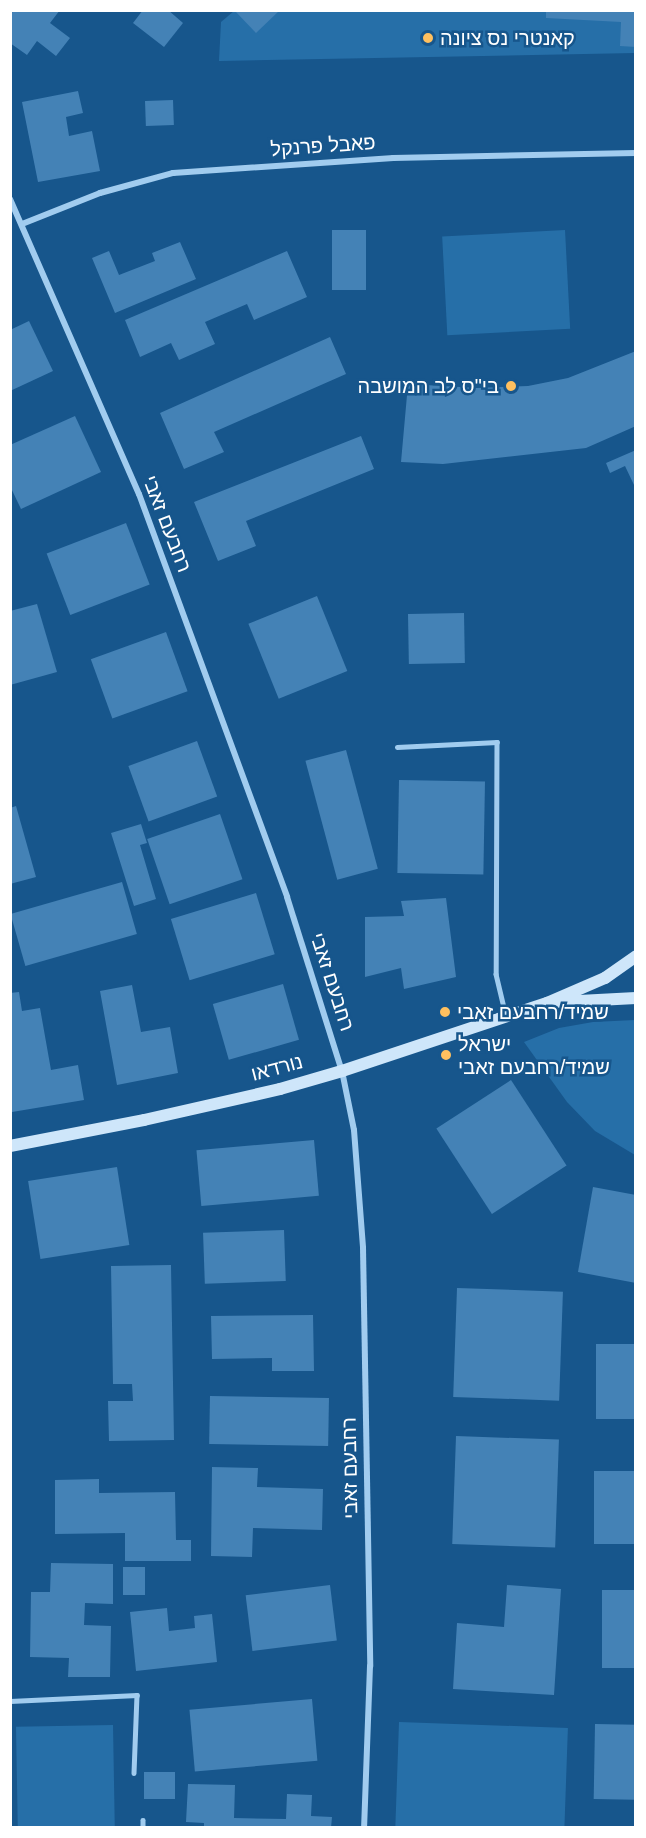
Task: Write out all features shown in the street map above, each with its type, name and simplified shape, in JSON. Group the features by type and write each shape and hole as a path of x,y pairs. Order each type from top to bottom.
{"street":[{"name":"פאבל פרנקל","path":"22,225 100,193 173,173 393,158 636,153"},
{"name":"רחבעם זאבי","path":"10,199 143,504 287,897 342,1071 354,1130 363,1248 370,1666 364,1827"},
{"name":"נורדאו","path":"10,1146 144,1120 280,1089 342,1071 547,1003 605,978 636,956"},
{"name":"נורדאו","path":"547,1003 636,998"}],"lane":[{"path":"397,747 498,742 496,974 506,1016"},
{"path":"10,1701 137,1695 134,1773"},
{"path":"143,1820 143,1827"}],"shaded area":[{"name":"קאנטרי נס ציונה","path":"234,11 635,11 635,53 219,61 221,22"},
{"path":"565,230 570,329 447,335 442,236"},
{"path":"636,1020 635,1155 595,1131 567,1102 524,1042 559,1028 593,1022"},
{"path":"399,1722 568,1728 564,1828 395,1827"},
{"path":"113,1725 115,1827 18,1828 16,1727"}],"building":[{"path":"14,10 60,10 50,23 70,38 56,56 37,41 27,55 10,43 10,15"},
{"path":"143,10 168,10 183,23 164,47 133,23"},
{"path":"238,10 280,10 256,33 236,12"},
{"path":"546,10 636,10 636,47 620,46 621,22 546,18"},
{"path":"78,91 83,113 66,117 69,136 92,131 100,171 38,182 22,102"},
{"path":"173,100 174,125 146,126 145,101"},
{"path":"332,230 366,230 366,290 332,290"},
{"path":"180,242 196,279 115,313 92,258 109,251 119,275 155,261 152,253"},
{"path":"287,251 307,297 254,320 247,304 205,322 215,344 179,360 171,343 140,357 125,320"},
{"path":"29,321 53,371 10,391 10,330"},
{"path":"330,337 346,374 214,432 224,452 184,469 160,413"},
{"path":"636,351 636,426 586,448 443,464 401,462 408,384 477,388 528,386 568,378"},
{"path":"75,416 101,472 21,509 10,486 10,445"},
{"path":"361,436 374,469 246,521 256,546 218,561 194,502"},
{"path":"636,450 636,484 634,485 625,466 610,473 606,463"},
{"path":"126,523 150,585 70,615 47,553"},
{"path":"317,596 347,671 279,699 248,624"},
{"path":"37,604 57,672 10,685 10,611"},
{"path":"464,613 465,663 409,664 408,614"},
{"path":"166,632 188,691 112,719 91,659"},
{"path":"197,741 217,796 149,821 128,766"},
{"path":"346,750 378,869 337,880 305,761"},
{"path":"399,780 485,782 483,874 397,873"},
{"path":"16,806 36,877 10,884 10,808"},
{"path":"220,814 242,879 170,904 147,839"},
{"path":"141,824 147,843 140,845 156,899 134,906 111,833"},
{"path":"122,882 137,934 25,966 10,914"},
{"path":"256,893 275,954 190,980 171,919"},
{"path":"446,898 456,977 404,989 401,968 365,977 365,917 404,916 401,901"},
{"path":"283,984 299,1040 229,1060 213,1004"},
{"path":"132,985 141,1032 170,1027 178,1073 117,1085 100,991"},
{"path":"19,992 22,1011 40,1008 51,1070 78,1065 84,1100 12,1112 10,993"},
{"path":"511,1080 567,1166 492,1214 436,1128"},
{"path":"314,1140 319,1196 201,1206 196,1150"},
{"path":"117,1167 129,1245 40,1259 28,1181"},
{"path":"593,1187 636,1195 636,1283 578,1272"},
{"path":"284,1230 286,1281 205,1284 203,1233"},
{"path":"171,1265 174,1440 109,1441 108,1401 133,1401 132,1384 113,1384 111,1266"},
{"path":"457,1288 563,1292 559,1401 453,1397"},
{"path":"313,1315 314,1371 272,1371 272,1358 212,1359 211,1316"},
{"path":"596,1344 636,1344 636,1419 596,1419"},
{"path":"210,1396 329,1398 328,1446 209,1444"},
{"path":"456,1436 559,1440 555,1548 452,1544"},
{"path":"212,1467 258,1468 257,1487 323,1489 322,1530 253,1528 252,1557 211,1556"},
{"path":"594,1471 636,1471 636,1544 594,1544"},
{"path":"99,1479 99,1493 175,1492 176,1540 191,1540 191,1561 125,1561 125,1533 55,1534 55,1480"},
{"path":"51,1563 113,1564 113,1604 85,1603 84,1625 111,1626 110,1677 68,1677 69,1658 30,1657 31,1592 50,1592"},
{"path":"123,1567 145,1567 145,1595 123,1595"},
{"path":"330,1585 337,1641 252,1651 246,1595"},
{"path":"507,1585 561,1589 554,1695 453,1689 457,1623 504,1627"},
{"path":"602,1590 636,1590 636,1668 602,1668"},
{"path":"167,1608 169,1631 195,1628 194,1616 212,1614 217,1662 136,1671 130,1612"},
{"path":"312,1699 317,1761 195,1771 189,1710"},
{"path":"595,1724 636,1725 635,1800 594,1799"},
{"path":"144,1772 175,1772 175,1799 144,1799"},
{"path":"188,1784 235,1785 234,1818 286,1819 287,1794 312,1795 311,1816 332,1817 331,1828 204,1828 204,1823 186,1822"}],"place":[{"name":"קאנטרי נס ציונה","path":"428,38"},
{"name":"בי\"ס לב המושבה","path":"511,386"},
{"name":"שמיד/רחבעם זאבי","path":"445,1012"},
{"name":"ישראל שמיד/רחבעם זאבי","path":"446,1055"}]}
